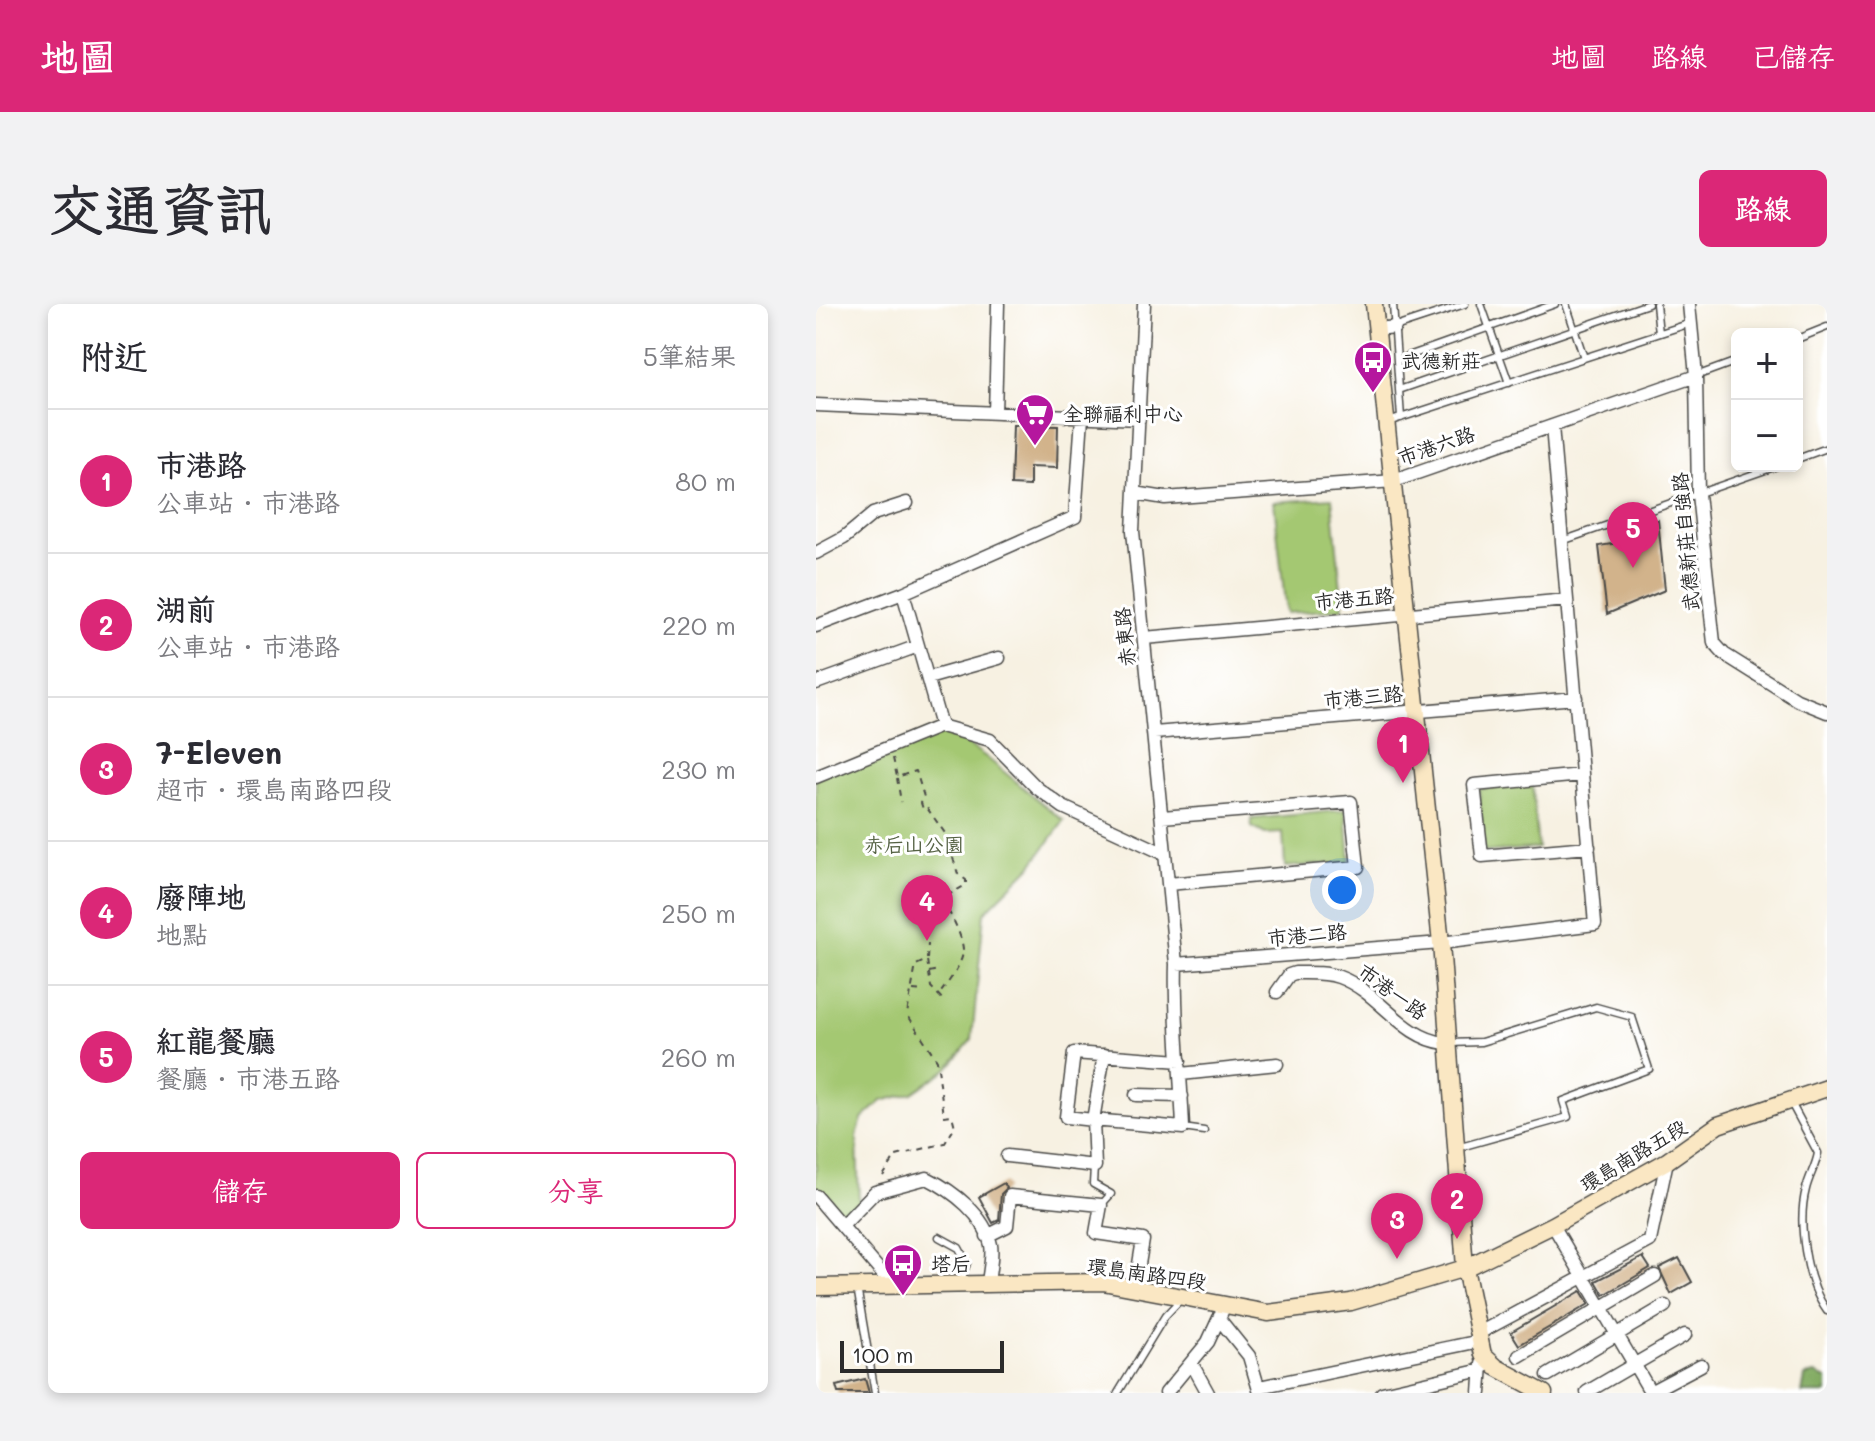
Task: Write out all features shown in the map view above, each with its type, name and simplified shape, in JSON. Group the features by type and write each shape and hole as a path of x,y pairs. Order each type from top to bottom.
{"street":[{"path":"995,413 998,304"},
{"name":"赤東路","path":"1144,304 1133,531 1176,964 1174,1016 1181,1068 1183,1128"},
{"path":"1374,304 1395,420 1394,481 1441,943 1445,1043 1457,1148 1465,1268 1481,1350 1480,1393"},
{"name":"武德新莊自強路","path":"1689,304 1696,376 1698,494 1714,643 1724,654 1797,700 1827,712"},
{"path":"1377,329 1395,327"},
{"name":"市港六路","path":"1135,493 1165,498 1394,481 1696,376"},
{"path":"816,405 1139,419"},
{"path":"816,626 903,593 1075,517 1082,417"},
{"path":"1552,426 1589,847 1482,856 1474,785 1582,775"},
{"path":"816,553 844,538 873,514 907,503"},
{"path":"903,593 941,726"},
{"name":"市港五路","path":"1144,638 1567,600"},
{"path":"816,683 918,646"},
{"path":"928,678 999,658"},
{"name":"市港三路","path":"1154,733 1576,698"},
{"path":"816,777 941,726 990,740 1037,788 1063,807 1165,854"},
{"path":"1162,817 1351,802 1358,867 1168,884"},
{"name":"市港二路","path":"1176,964 1441,943 1595,924 1589,847"},
{"name":"市港一路","path":"1277,992 1289,975 1295,973 1340,977 1371,995 1416,1034 1445,1043"},
{"path":"1183,1128 1066,1117 1074,1053 1181,1068 1277,1064"},
{"path":"1007,1156 1095,1166 1093,1120 1104,1055"},
{"name":"環島南路五段","path":"1465,1268 1553,1225 1667,1161 1718,1125 1827,1088"},
{"path":"1136,1095 1182,1096"},
{"path":"1382,1393 1481,1350 1585,1279 1650,1241 1667,1161"},
{"path":"843,1225 875,1192 927,1178 951,1190 987,1236 992,1246 988,1283"},
{"path":"816,1196 893,1286"},
{"path":"987,1236 1007,1226 1010,1196 1101,1205 1096,1233 1143,1240 1135,1288"},
{"path":"1553,1225 1651,1393 1701,1365"},
{"name":"環島南路四段","path":"816,1287 1103,1282 1183,1297 1223,1313 1268,1313 1351,1302 1465,1268"},
{"path":"1519,1356 1655,1276"},
{"path":"1548,1375 1665,1306"},
{"path":"1166,1393 1192,1364 1223,1313 1249,1356 1260,1390 1481,1350"},
{"path":"1587,1392 1685,1335"},
{"path":"1481,1350 1496,1367 1544,1393"},
{"path":"1192,1364 1208,1393"}],"lane":[{"path":"1393,304 1399,390 1395,420 1691,323"},
{"path":"1395,327 1465,304"},
{"path":"1481,304 1509,383"},
{"path":"1397,360 1555,304"},
{"path":"1566,304 1584,358"},
{"path":"1399,390 1648,304"},
{"path":"1656,304 1659,333"},
{"path":"1803,337 1827,327"},
{"name":"市港六路","path":"1696,376 1731,363"},
{"path":"1803,457 1827,448"},
{"path":"1562,541 1760,472"},
{"path":"1445,1043 1481,1042 1596,1007 1632,1017 1649,1069 1563,1101 1568,1117 1510,1137 1457,1148"},
{"path":"1790,1101 1818,1153 1805,1194 1805,1230 1813,1279 1827,1311"},
{"path":"1183,1128 1204,1131"},
{"path":"1095,1166 1093,1184 1111,1194 1101,1205"},
{"path":"939,1237 959,1248 967,1263 960,1284"},
{"path":"857,1287 875,1393"},
{"path":"1118,1393 1165,1316 1183,1297"}],"path":[{"path":"890,748 901,802"},
{"path":"897,777 916,771 924,797 923,809 927,808 957,850 953,858 966,885 945,897 943,905 937,909"},
{"path":"940,993 955,973 963,952 958,926 943,905"},
{"path":"928,944 931,987 940,993 944,1001"},
{"path":"875,1192 896,1156 945,1143 955,1127 952,1115 944,1116 937,1060 907,1014 908,995 912,990 916,965 927,960"},
{"path":"928,972 938,970"},
{"path":"912,990 923,991"}],"green space":[{"path":"1332,498 1343,609 1286,613 1274,502"},
{"name":"赤后山公園","path":"941,726 986,757 1064,821 1031,866 984,913 972,1039 947,1069 912,1093 882,1101 862,1119 857,1135 859,1205 847,1218 816,1186 816,777"},
{"path":"1532,784 1538,848 1484,852 1479,789"},
{"path":"1346,810 1350,862 1285,867 1283,833 1265,834 1252,827 1251,819"},
{"path":"1815,1374 1827,1379 1827,1393 1802,1393 1805,1376"}],"building":[{"name":"全聯福利中心","path":"1013,425 1058,426 1057,468 1030,467 1030,486 1011,485"},
{"path":"1658,520 1665,590 1607,614 1599,546 1631,541 1630,525"},
{"path":"1004,1183 1007,1188 1001,1194 999,1220 993,1223 979,1197"},
{"path":"1643,1257 1650,1268 1604,1295 1596,1281"},
{"path":"1679,1258 1692,1282 1671,1294 1659,1268"},
{"path":"1581,1291 1589,1304 1519,1345 1511,1332"},
{"path":"865,1379 869,1393 838,1393 836,1386"}],"place":[{"name":"武德新莊","path":"1373,394"},
{"name":"全聯福利中心","path":"1035,447"},
{"name":"紅龍餐廳","path":"1633,568"},
{"name":"市港路","path":"1403,783"},
{"name":"廢陣地","path":"927,941"},
{"name":"湖前","path":"1457,1239"},
{"name":"7-Eleven","path":"1397,1259"},
{"name":"塔后","path":"903,1297"}]}
